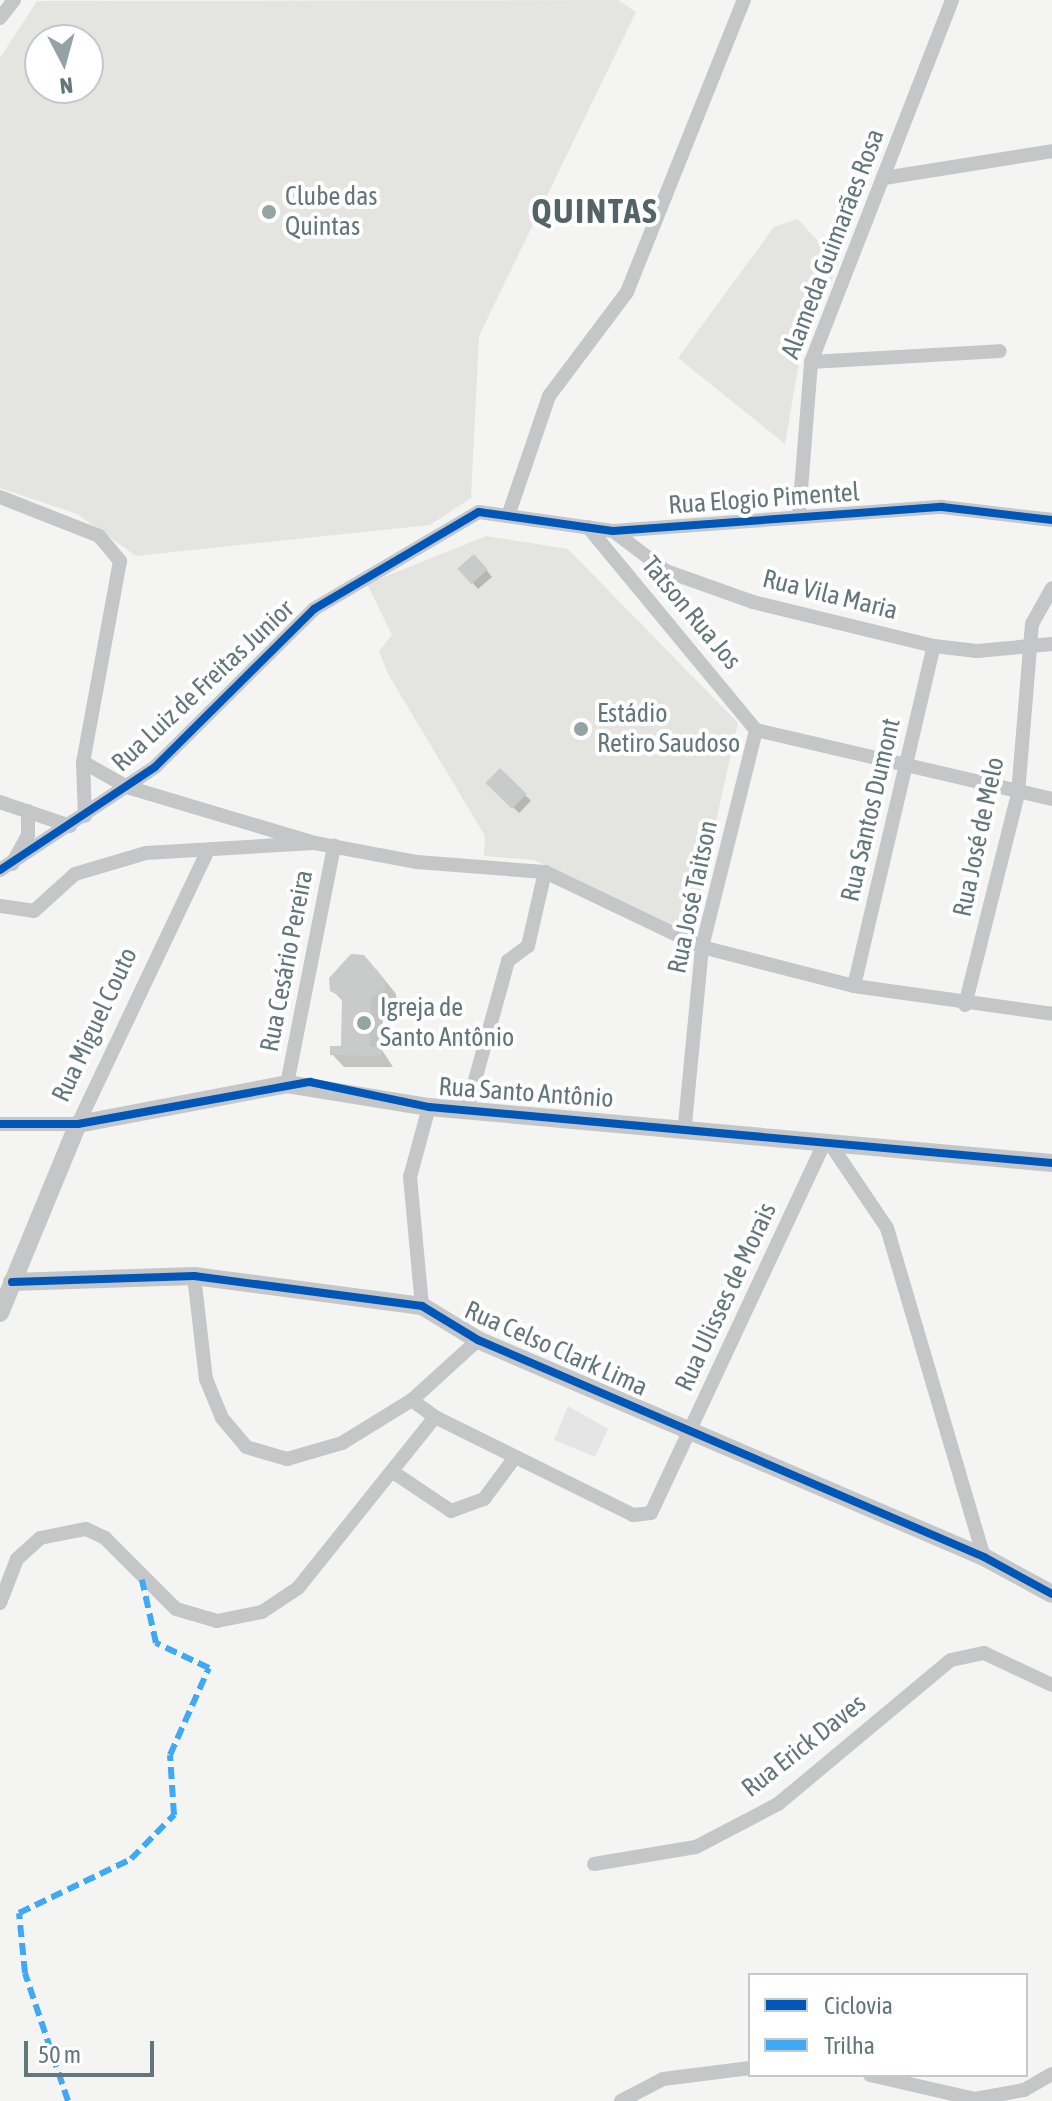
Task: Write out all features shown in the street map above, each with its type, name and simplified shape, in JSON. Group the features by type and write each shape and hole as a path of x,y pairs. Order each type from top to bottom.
{"street":[{"path":"0,18 14,0"},
{"path":"508,516 549,396 627,292 744,0"},
{"name":"Alameda Guimarães Rosa","path":"799,515 811,362 952,0"},
{"path":"884,178 1052,151"},
{"path":"811,362 1000,351"},
{"path":"0,497 99,536 120,561 83,762 85,816"},
{"name":"Rua Elogio Pimentel","path":"479,512 613,531 799,515 942,507 1052,520"},
{"name":"Rua Luiz de Freitas Junior","path":"3,870 127,787 314,609 479,512"},
{"name":"Tatson Rua Jos","path":"588,527 756,730"},
{"name":"Rua Vila Maria","path":"613,531 666,571 753,602 934,646 1033,648 1052,644"},
{"name":"Rua José de Melo","path":"965,1005 1018,794 1033,648 1032,624 1052,588"},
{"name":"Rua Santos Dumont","path":"854,986 934,646"},
{"path":"756,730 906,768 1052,799"},
{"name":"Rua José Taitson","path":"685,1124 702,947 756,730"},
{"path":"83,762 127,787 315,843 545,872 702,947 854,986 965,1005 1052,1014"},
{"path":"0,802 70,826"},
{"name":"Rua Luiz de Freitas Junior","path":"3,870 28,835 28,811"},
{"path":"0,906 34,911 75,874 146,853 207,852 315,843"},
{"name":"Rua Cesário Pereira","path":"287,1084 334,846"},
{"name":"Rua Miguel Couto","path":"0,1313 78,1124 207,852"},
{"path":"467,1109 508,961 528,946 545,872"},
{"name":"Rua Santo Antônio","path":"0,1124 78,1124 287,1084 429,1107 685,1124 828,1144 1052,1163"},
{"path":"422,1306 410,1177 429,1107"},
{"path":"828,1144 887,1228 984,1557"},
{"name":"Rua Ulisses de Morais","path":"513,1460 633,1515 651,1513 828,1144"},
{"path":"194,1276 206,1379 222,1418 246,1447 287,1459 316,1453 412,1400 478,1340"},
{"name":"Rua Celso Clark Lima","path":"12,1282 194,1276 422,1306 478,1340 984,1557 1052,1594"},
{"path":"393,1472 451,1511 484,1499 513,1460 435,1417 412,1400"},
{"path":"0,1603 17,1559 40,1538 86,1529 105,1538 176,1609 217,1621 262,1612 298,1588 435,1417"},
{"name":"Rua Erick Daves","path":"594,1864 696,1847 778,1804 951,1660 984,1653 1052,1685"},
{"path":"621,2101 663,2079 748,2068"},
{"path":"879,2077 975,2099 1024,2090 1052,2074"}],"shaded area":[{"name":"Clube das Quintas","path":"618,0 636,12 479,336 471,498 430,525 136,556 77,514 0,488 0,58 37,1"},
{"path":"798,219 838,264 800,356 785,444 678,358 774,227"},
{"name":"Estádio Retiro Saudoso","path":"486,536 568,549 738,723 691,933 534,860 484,856 485,836 388,674 379,651 392,635 367,584"},
{"path":"568,1406 608,1429 595,1457 554,1440"}],"building":[{"path":"474,554 488,570 471,584 457,568"},
{"path":"500,768 527,794 512,809 485,783"},
{"path":"351,954 364,955 385,980 385,990 371,997 370,1047 382,1047 382,1056 330,1055 330,1046 341,1046 342,997 330,991 329,978"}],"marked path":[{"path":"68,2101 25,1973 19,1913 131,1859 174,1815 170,1755 209,1668 156,1643 142,1580"}],"cycle path":[{"path":"0,870 155,767 314,609 479,512 613,531 942,507 1052,520"},
{"path":"0,1124 78,1124 310,1082 429,1107 1052,1163"},
{"path":"12,1282 194,1276 422,1306 478,1340 984,1557 1052,1594"}],"place":[{"name":"Clube das Quintas","path":"269,212"},
{"name":"Estádio Retiro Saudoso","path":"581,729"},
{"name":"Igreja de Santo Antônio","path":"364,1023"}],"district":[{"name":"QUINTAS","path":"595,211"}]}
